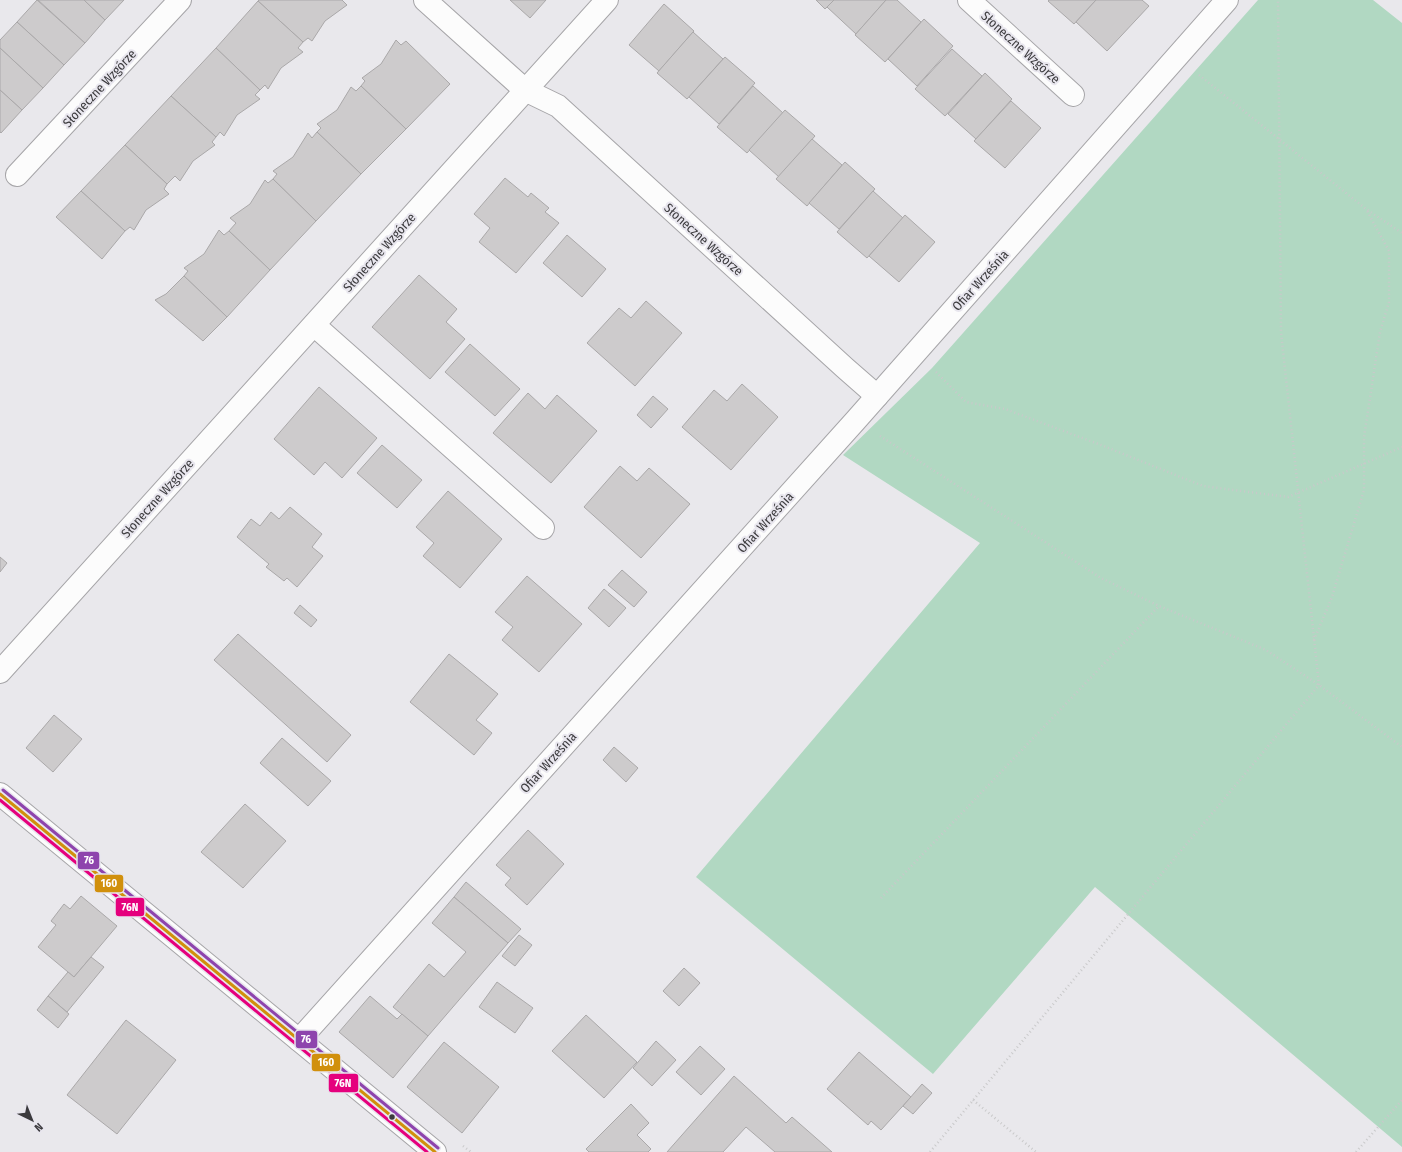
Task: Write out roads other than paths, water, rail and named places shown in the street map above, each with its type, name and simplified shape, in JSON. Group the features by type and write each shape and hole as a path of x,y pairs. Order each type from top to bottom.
{"street":[{"name":"Słoneczne Wzgórze","path":"17,175 180,0"},
{"name":"Słoneczne Wzgórze","path":"425,0 525,90 558,106 877,396"},
{"name":"Słoneczne Wzgórze","path":"0,672 607,0"},
{"name":"Słoneczne Wzgórze","path":"968,0 1074,95"},
{"name":"Ofiar Września","path":"299,1040 856,420 1227,0"},
{"path":"314,324 543,528"},
{"path":"0,794 435,1152"}]}
